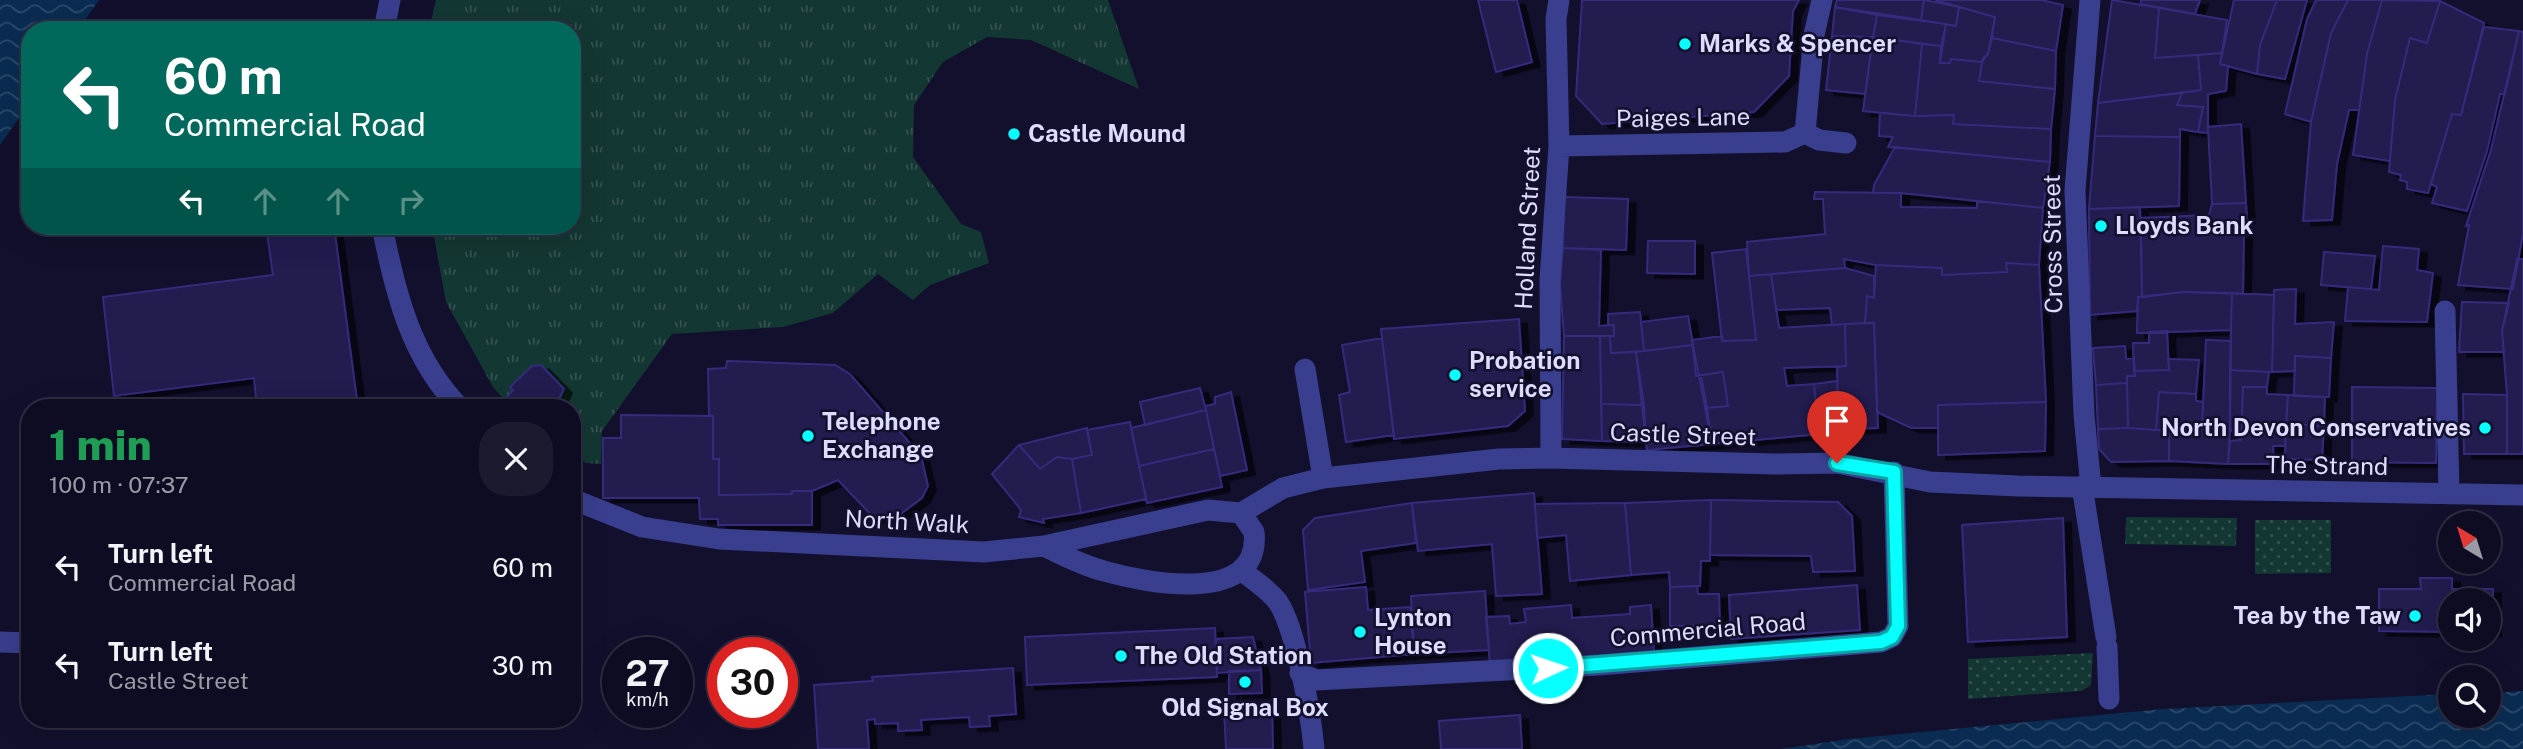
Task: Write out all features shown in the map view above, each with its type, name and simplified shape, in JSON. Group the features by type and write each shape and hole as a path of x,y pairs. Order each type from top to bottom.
{"street":[{"path":"386,21 390,0"},
{"name":"Holland Street","path":"1550,458 1550,280 1559,146 1559,0"},
{"path":"1822,0 1814,35 1805,133 1819,140 1846,143"},
{"name":"Cross Street","path":"2090,0 2075,190 2086,486 2106,642 2109,699"},
{"name":"Paiges Lane","path":"1559,146 1785,142 1805,133"},
{"path":"384,235 403,317 427,364 453,399"},
{"path":"2445,311 2449,494"},
{"path":"1305,369 1323,478"},
{"name":"Castle Street","path":"1241,513 1283,488 1323,478 1499,459 1837,463 1894,472 1930,482 2086,486 2130,490"},
{"name":"Commercial Road","path":"1300,673 1316,680 1343,679 1599,665 1881,642 1892,637 1898,626 1894,472"},
{"name":"The Strand","path":"2130,490 2523,495"},
{"name":"North Walk","path":"581,503 642,527 719,539 984,552 1044,546 1208,510 1241,513"},
{"path":"1044,546 1101,571 1142,580 1199,584 1223,581 1241,570 1250,558 1255,536 1241,513"},
{"path":"1241,570 1278,603 1288,624 1314,747"},
{"path":"0,642 21,643"}],"green space":[{"path":"436,0 1108,0 1139,89 1031,40 987,37 943,62 914,105 913,157 961,224 981,232 989,263 930,285 913,300 878,274 833,313 783,327 672,334 602,431 601,464 586,463 581,460 581,399 503,399 493,387 446,302 434,235 581,235 581,21 431,21"},
{"path":"2126,517 2237,518 2236,546 2125,544"},
{"path":"2255,520 2331,520 2331,573 2255,574"},
{"path":"2093,653 2091,685 2082,691 1968,699 1968,659"}],"water":[{"path":"0,0 99,0 84,21 21,21 21,115 0,145"},
{"path":"2523,691 2523,749 1780,749 1849,739 2163,709 2438,695 2438,728 2501,728 2501,692"}],"building":[{"path":"1478,0 1517,0 1532,62 1496,72"},
{"name":"Marks & Spencer","path":"1582,0 1799,0 1793,11 1789,76 1754,112 1602,124 1576,96"},
{"path":"1837,0 1924,0 1921,20 1835,7"},
{"path":"1924,0 1959,7 1956,26 1921,20"},
{"path":"1935,0 2041,0 2063,5 2056,51 1992,38 1995,17"},
{"path":"2112,0 2159,8 2155,58 2198,55 2201,90 2098,103"},
{"path":"2141,0 2200,0 2195,14 2141,4"},
{"path":"2234,0 2277,0 2260,45 2257,74 2220,64"},
{"path":"2277,0 2307,0 2285,79 2257,74 2260,45"},
{"path":"2316,0 2348,0 2331,33 2311,122 2285,114 2307,19"},
{"path":"2348,0 2382,0 2367,54 2359,110 2349,110 2337,164 2332,220 2303,221 2311,122 2331,33"},
{"path":"2382,0 2440,1 2427,43 2410,38 2395,100 2390,161 2353,155 2367,54"},
{"path":"2440,1 2484,23 2461,115 2452,114 2428,193 2407,189 2407,182 2400,180 2401,175 2389,172 2395,100 2410,38 2427,43"},
{"path":"1835,7 1877,15 1873,37 1832,36"},
{"path":"1959,7 1995,17 1988,54 1982,62 1951,59 1950,63 1940,63 1946,24 1956,26"},
{"path":"2159,8 2227,20 2222,53 2155,58"},
{"path":"1877,15 1946,24 1941,46 1873,37"},
{"path":"2484,27 2519,31 2505,94 2500,94 2487,151 2467,211 2432,203 2437,187 2431,184 2452,114 2461,115"},
{"path":"2519,31 2523,32 2523,233 2513,289 2458,285 2469,225 2466,226 2491,150"},
{"path":"1832,36 1873,37 1865,94 1826,90"},
{"path":"1873,37 1922,44 1915,116 1863,111"},
{"path":"1992,38 2056,51 2055,89 1979,81 1983,58 1988,54"},
{"path":"1922,44 1941,46 1940,63 1950,63 1951,59 1982,62 1979,81 2055,89 2051,129 1953,124 1954,115 1915,116"},
{"path":"2222,53 2220,64 2228,66 2226,91 2208,94 2208,133 2198,132 2203,107 2177,105 2182,93 2201,90 2198,55"},
{"path":"2182,93 2177,105 2203,107 2198,132 2180,129 2180,137 2095,136 2098,103"},
{"path":"1880,113 1954,115 1953,124 2051,129 2050,162 1888,147 1893,137 1879,136"},
{"path":"2241,124 2246,203 2212,204 2208,127"},
{"path":"2095,136 2180,137 2179,206 2089,209"},
{"path":"1895,147 2050,162 2043,208 1901,193 1873,193 1874,185"},
{"path":"1815,192 1901,193 1901,207 1977,208 1977,201 2043,208 2039,265 2006,263 2007,272 1942,275 1942,268 1876,265 1844,259 1845,268 1749,276 1747,242 1825,234 1823,199 1814,199"},
{"path":"1564,197 1628,199 1626,250 1563,248"},
{"path":"2246,203 2247,219 2226,220 2226,236 2244,233 2243,294 2183,292 2142,297 2141,218 2209,215 2212,204"},
{"path":"2140,207 2142,297 2138,297 2137,311 2090,315 2089,209"},
{"path":"267,235 335,235 357,399 256,399 254,378 114,396 103,297 273,275"},
{"path":"1648,241 1695,241 1695,274 1647,273"},
{"path":"2383,246 2419,249 2417,270 2433,273 2427,322 2345,321 2348,287 2379,290"},
{"path":"1563,248 1601,250 1599,326 1614,325 1614,336 1564,336 1560,285"},
{"path":"1746,249 1756,340 1722,341 1712,253"},
{"path":"2324,252 2375,256 2371,289 2321,285"},
{"path":"2517,259 2523,259 2523,454 2507,454 2507,395 2502,331"},
{"path":"2006,263 2039,265 2046,402 1938,405 1938,428 1911,428 1877,412 1874,323 1865,323 1867,296 1874,298 1876,265 1942,268 1942,275 2007,272"},
{"path":"1845,268 1874,276 1874,298 1867,296 1865,323 1832,325 1830,308 1776,310 1771,274"},
{"path":"1771,274 1779,328 1845,324 1846,366 1784,368 1787,386 1814,384 1819,434 1712,444 1707,408 1728,406 1723,372 1696,376 1692,340 1722,336 1722,341 1756,340 1749,276"},
{"path":"2296,289 2295,324 2334,322 2331,358 2295,356 2295,371 2272,372 2274,290"},
{"path":"2183,292 2232,293 2231,330 2137,333 2138,297"},
{"path":"2232,293 2274,295 2272,372 2230,370"},
{"path":"2462,302 2509,303 2502,331 2504,352 2459,352"},
{"path":"1640,312 1644,351 1611,353 1610,336 1614,336 1614,325 1608,325 1608,314"},
{"path":"1688,316 1693,345 1644,351 1641,322"},
{"name":"Probation service","path":"1519,319 1525,411 1508,426 1394,439 1381,329"},
{"path":"1874,323 1878,428 1846,429 1845,398 1838,399 1837,367 1846,366 1845,324"},
{"path":"2167,331 2169,370 2134,371 2133,343 2149,343 2149,332"},
{"path":"1564,336 1600,336 1602,441 1562,439"},
{"path":"1600,336 1610,336 1611,353 1636,352 1644,405 1601,404"},
{"path":"1382,338 1394,435 1346,442 1339,395 1350,392 1342,345"},
{"path":"2206,340 2231,341 2230,429 2202,427"},
{"path":"1693,345 1712,444 1647,450 1636,352"},
{"path":"2125,346 2126,359 2134,358 2135,376 2127,376 2127,383 2096,385 2093,348"},
{"path":"2295,356 2331,358 2329,397 2294,396"},
{"path":"2168,359 2199,360 2196,394 2159,392 2156,430 2128,428 2127,376 2135,376 2134,371 2169,370"},
{"name":"Telephone Exchange","path":"727,361 835,365 850,374 921,456 928,486 922,498 898,516 874,518 838,480 812,491 792,491 792,494 719,495 719,459 713,459 713,416 709,415 708,369 726,368"},
{"path":"541,365 564,389 558,399 511,399 508,396 513,390 510,387 532,366"},
{"path":"2230,370 2269,372 2267,387 2243,387 2241,440 2230,429"},
{"path":"1723,372 1728,406 1707,408 1701,375"},
{"path":"1837,381 1838,399 1845,398 1848,431 1819,434 1814,384"},
{"path":"2127,383 2128,428 2098,429 2096,385"},
{"path":"2243,387 2267,387 2267,394 2288,395 2285,446 2273,446 2274,464 2228,464 2230,441 2241,440"},
{"path":"2352,387 2437,388 2436,463 2352,462"},
{"path":"1200,388 1206,410 1145,425 1140,402"},
{"path":"1231,392 1247,470 1220,476 1205,406 1215,404 1215,397"},
{"path":"2159,392 2196,394 2196,401 2203,402 2202,427 2230,429 2228,464 2169,461 2169,431 2156,430"},
{"name":"North Devon Conservatives","path":"2463,394 2507,395 2507,454 2464,454"},
{"path":"2288,395 2325,397 2324,426 2286,424"},
{"path":"2046,402 2045,451 1938,455 1938,405"},
{"path":"1601,404 1644,405 1646,442 1602,441"},
{"path":"1206,410 1214,449 1139,466 1131,428"},
{"path":"621,415 713,416 713,459 719,459 719,495 792,494 792,491 812,491 812,525 718,525 718,519 700,519 699,498 603,498 603,438 621,438"},
{"path":"1130,422 1146,499 1081,513 1072,459 1092,455 1087,430"},
{"path":"2286,424 2324,426 2322,460 2285,459"},
{"path":"1087,428 1092,455 1072,459 1057,457 1040,469 1019,445"},
{"path":"2098,429 2169,431 2169,461 2111,462 2099,449"},
{"path":"1019,445 1040,469 1057,457 1072,459 1081,513 1043,519 1044,523 1019,517 1021,510 992,474"},
{"path":"1214,449 1222,487 1147,503 1139,466"},
{"path":"1534,493 1542,594 1496,596 1492,544 1418,551 1412,503"},
{"path":"1711,500 1710,561 1701,561 1700,586 1670,587 1669,572 1631,575 1625,503"},
{"path":"1711,500 1838,502 1852,516 1855,571 1813,572 1811,556 1710,555"},
{"path":"1412,503 1416,543 1361,551 1365,582 1308,590 1303,530 1315,518"},
{"path":"1625,503 1631,575 1570,581 1566,535 1537,538 1535,504"},
{"path":"2063,518 2067,637 1968,642 1962,525"},
{"name":"Tea by the Taw","path":"2420,578 2452,578 2452,588 2438,588 2438,632 2379,631 2379,589 2421,589"},
{"path":"1857,585 1860,630 1731,639 1729,595"},
{"path":"1697,586 1698,594 1719,594 1720,625 1670,626 1670,587"},
{"name":"Lynton House","path":"1366,587 1368,610 1410,607 1414,654 1311,663 1305,592"},
{"path":"1485,591 1489,650 1414,654 1411,596"},
{"path":"1571,605 1572,618 1630,614 1630,607 1651,605 1654,653 1490,665 1486,617 1509,616 1510,624 1526,622 1524,609"},
{"name":"The Old Station","path":"1215,628 1217,677 1027,685 1025,637"},
{"path":"1253,637 1261,670 1217,673 1216,639"},
{"path":"1013,668 1016,714 989,716 990,726 970,727 969,717 921,720 922,730 898,731 898,723 875,724 875,719 867,720 869,749 818,749 814,685 873,681 872,677"},
{"name":"Old Signal Box","path":"1261,670 1262,693 1229,694 1229,671"},
{"path":"1272,708 1273,749 1226,749 1224,709"},
{"path":"1520,715 1522,749 1441,749 1439,721"}],"place":[{"name":"Marks & Spencer","path":"1685,44"},
{"name":"Castle Mound","path":"1014,134"},
{"name":"Lloyds Bank","path":"2101,226"},
{"name":"Probation service","path":"1455,375"},
{"name":"North Devon Conservatives","path":"2485,428"},
{"name":"Telephone Exchange","path":"808,436"},
{"name":"Tea by the Taw","path":"2415,616"},
{"name":"Lynton House","path":"1360,632"},
{"name":"The Old Station","path":"1121,656"},
{"name":"Old Signal Box","path":"1245,682"}],"route":[{"path":"1548,668 1881,642 1892,637 1898,626 1899,594 1894,472 1837,463"}]}
